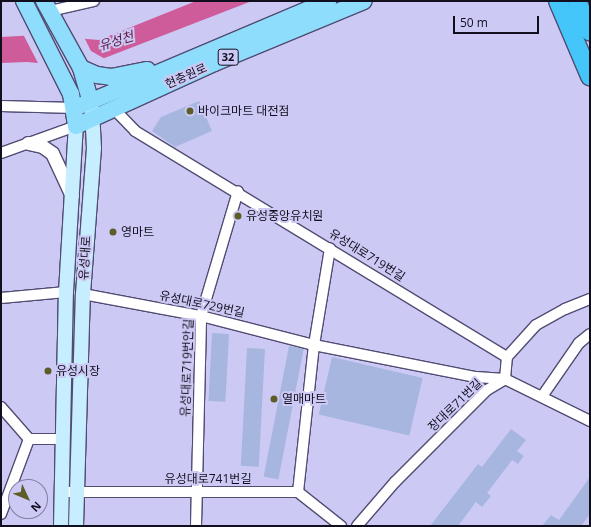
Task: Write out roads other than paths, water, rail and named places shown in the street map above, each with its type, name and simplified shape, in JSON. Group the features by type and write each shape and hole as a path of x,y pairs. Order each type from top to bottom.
{"highway":[{"path":"558,1 590,76"},
{"path":"577,1 590,31"}],"main road":[{"name":"유성대로","path":"24,1 62,75 75,108 76,126 66,292 62,439 63,492 61,526"},
{"name":"현충원로","path":"209,52 328,1"},
{"name":"현충원로","path":"76,126 214,63 364,1"},
{"name":"유성대로","path":"49,9 81,68 91,102 93,118 94,148 82,294 76,526"},
{"path":"81,68 97,76 111,77 152,69 209,52"},
{"path":"75,108 209,52"}],"street":[{"path":"49,9 94,1"},
{"path":"1,106 75,108"},
{"name":"유성대로719번길","path":"114,109 135,131 238,191 507,357"},
{"path":"1,154 76,126"},
{"path":"28,143 42,146 52,153 72,196"},
{"name":"유성대로719번안길","path":"196,526 201,316 238,191"},
{"path":"330,248 314,345 298,492 341,526"},
{"path":"1,298 66,292"},
{"name":"유성대로729번길","path":"82,294 201,316 314,345 476,377 505,379 542,395 590,421"},
{"path":"505,379 507,357 536,325 565,309 590,299"},
{"path":"542,395 579,343 590,334"},
{"name":"장대로71번길","path":"357,526 395,482 487,390 505,379"},
{"path":"2,409 29,438 62,439"},
{"path":"1,514 29,438"},
{"name":"유성대로741번길","path":"63,492 298,492"}],"water":[{"name":"유성천","path":"196,1 252,1 102,59 60,65 27,62 1,63 1,37 37,35 99,40"}],"place":[{"name":"바이크마트 대전점","path":"190,111"},
{"name":"유성중앙유치원","path":"238,216"},
{"name":"영마트","path":"113,232"},
{"name":"유성시장","path":"48,371"},
{"name":"열매마트","path":"274,399"}]}
